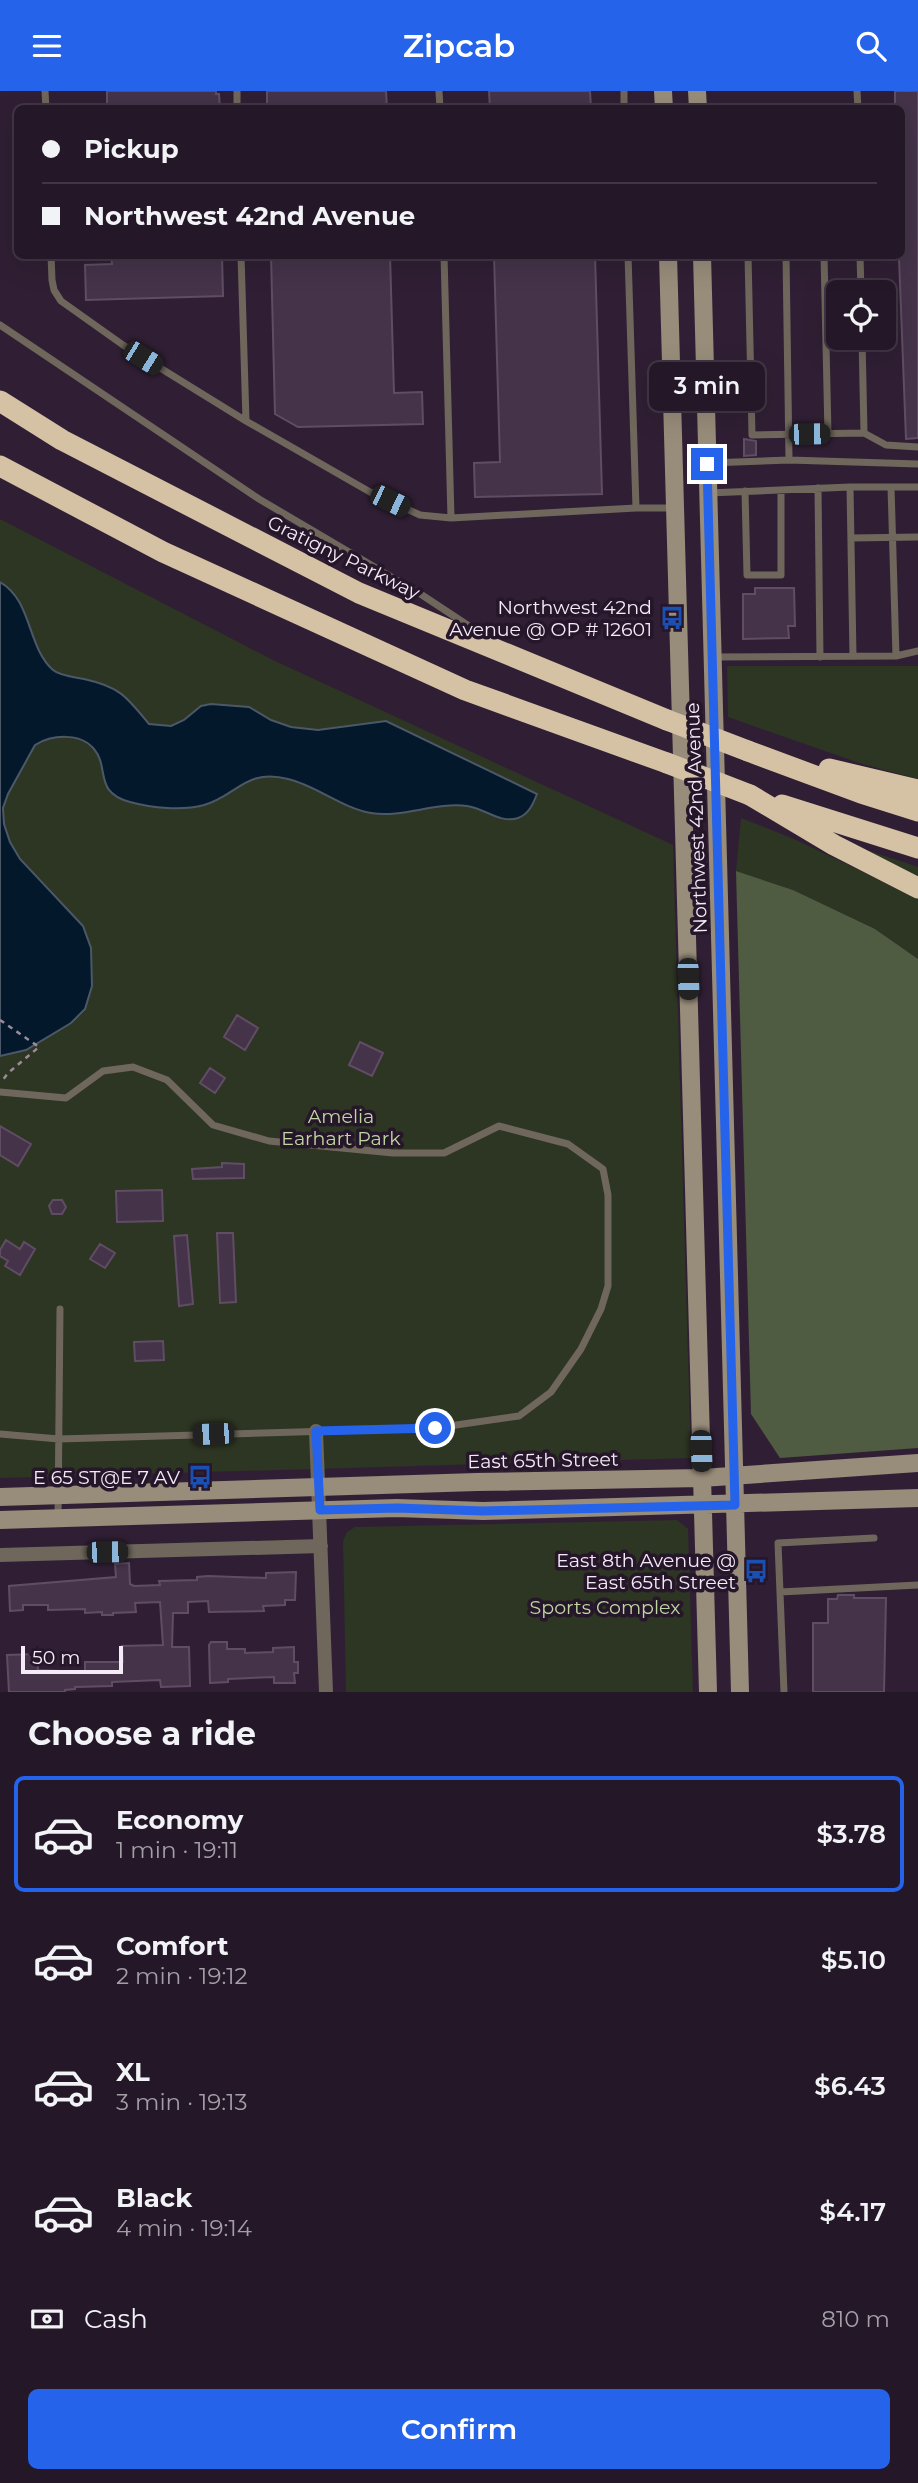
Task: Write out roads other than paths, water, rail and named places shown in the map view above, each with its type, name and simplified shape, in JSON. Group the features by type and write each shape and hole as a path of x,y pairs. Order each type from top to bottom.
{"highway":[{"name":"Gratigny Parkway","path":"0,401 62,440 359,593 667,720 861,793 918,811"},
{"path":"0,466 163,552 466,690 750,795 918,848"},
{"path":"748,751 918,790"},
{"path":"750,795 834,845 918,888"}],"main road":[{"name":"Northwest 42nd Avenue","path":"668,259 708,1692"},
{"name":"Northwest 42nd Avenue","path":"702,259 740,1692"},
{"path":"675,501 708,493"},
{"name":"East 65th Street","path":"0,1497 702,1478 918,1463"},
{"path":"0,1520 397,1508 483,1511 735,1505 918,1498"}],"street":[{"path":"316,1431 326,1692"},
{"path":"0,1555 321,1546"}],"lane":[{"path":"51,259 54,290 69,308 123,345 246,421 328,469 420,515 451,518 636,508 675,501"},
{"path":"242,259 246,421"},
{"path":"444,259 451,518"},
{"path":"628,259 636,508"},
{"path":"748,259 752,435 864,433 886,445 918,447"},
{"path":"786,259 789,460"},
{"path":"824,259 828,434"},
{"path":"860,259 861,280"},
{"path":"0,325 258,499 422,595 523,661"},
{"path":"862,350 864,433"},
{"path":"707,464 789,460 918,464"},
{"path":"850,487 853,656"},
{"path":"891,487 896,656"},
{"path":"708,493 918,487"},
{"path":"818,488 820,657"},
{"path":"745,491 747,575 781,575 781,490"},
{"path":"851,538 918,537"},
{"path":"712,657 896,656 918,651"},
{"path":"0,1092 66,1098 103,1071 134,1067 167,1080 213,1125 269,1141 393,1153 444,1153 499,1126 568,1144 603,1168 608,1195 608,1286 601,1310 581,1349 551,1392 519,1416 435,1428 59,1439 0,1434"},
{"path":"58,1518 60,1309"},
{"path":"784,1692 778,1543 874,1538"},
{"path":"780,1592 918,1585"}],"water":[{"path":"0,582 18,600 38,649 53,670 114,689 128,700 149,724 171,726 184,720 201,706 211,704 249,707 271,720 291,727 318,730 386,721 537,794 528,811 511,819 473,807 455,805 383,814 360,810 299,782 261,777 204,805 186,808 157,807 130,802 111,792 104,779 99,756 81,740 57,737 35,745 8,794 3,808 4,824 20,859 83,926 91,948 92,986 85,1009 71,1023 26,1050 0,1056"}],"place":[{"name":"Northwest 42nd Avenue @ OP # 12601","path":"672,618"},
{"name":"E 65 ST@E 7 AV","path":"200,1477"},
{"name":"East 8th Avenue @ East 65th Street","path":"756,1571"}],"park label":[{"name":"Amelia Earhart Park","path":"341,1127"},
{"name":"Sports Complex","path":"605,1607"}]}
